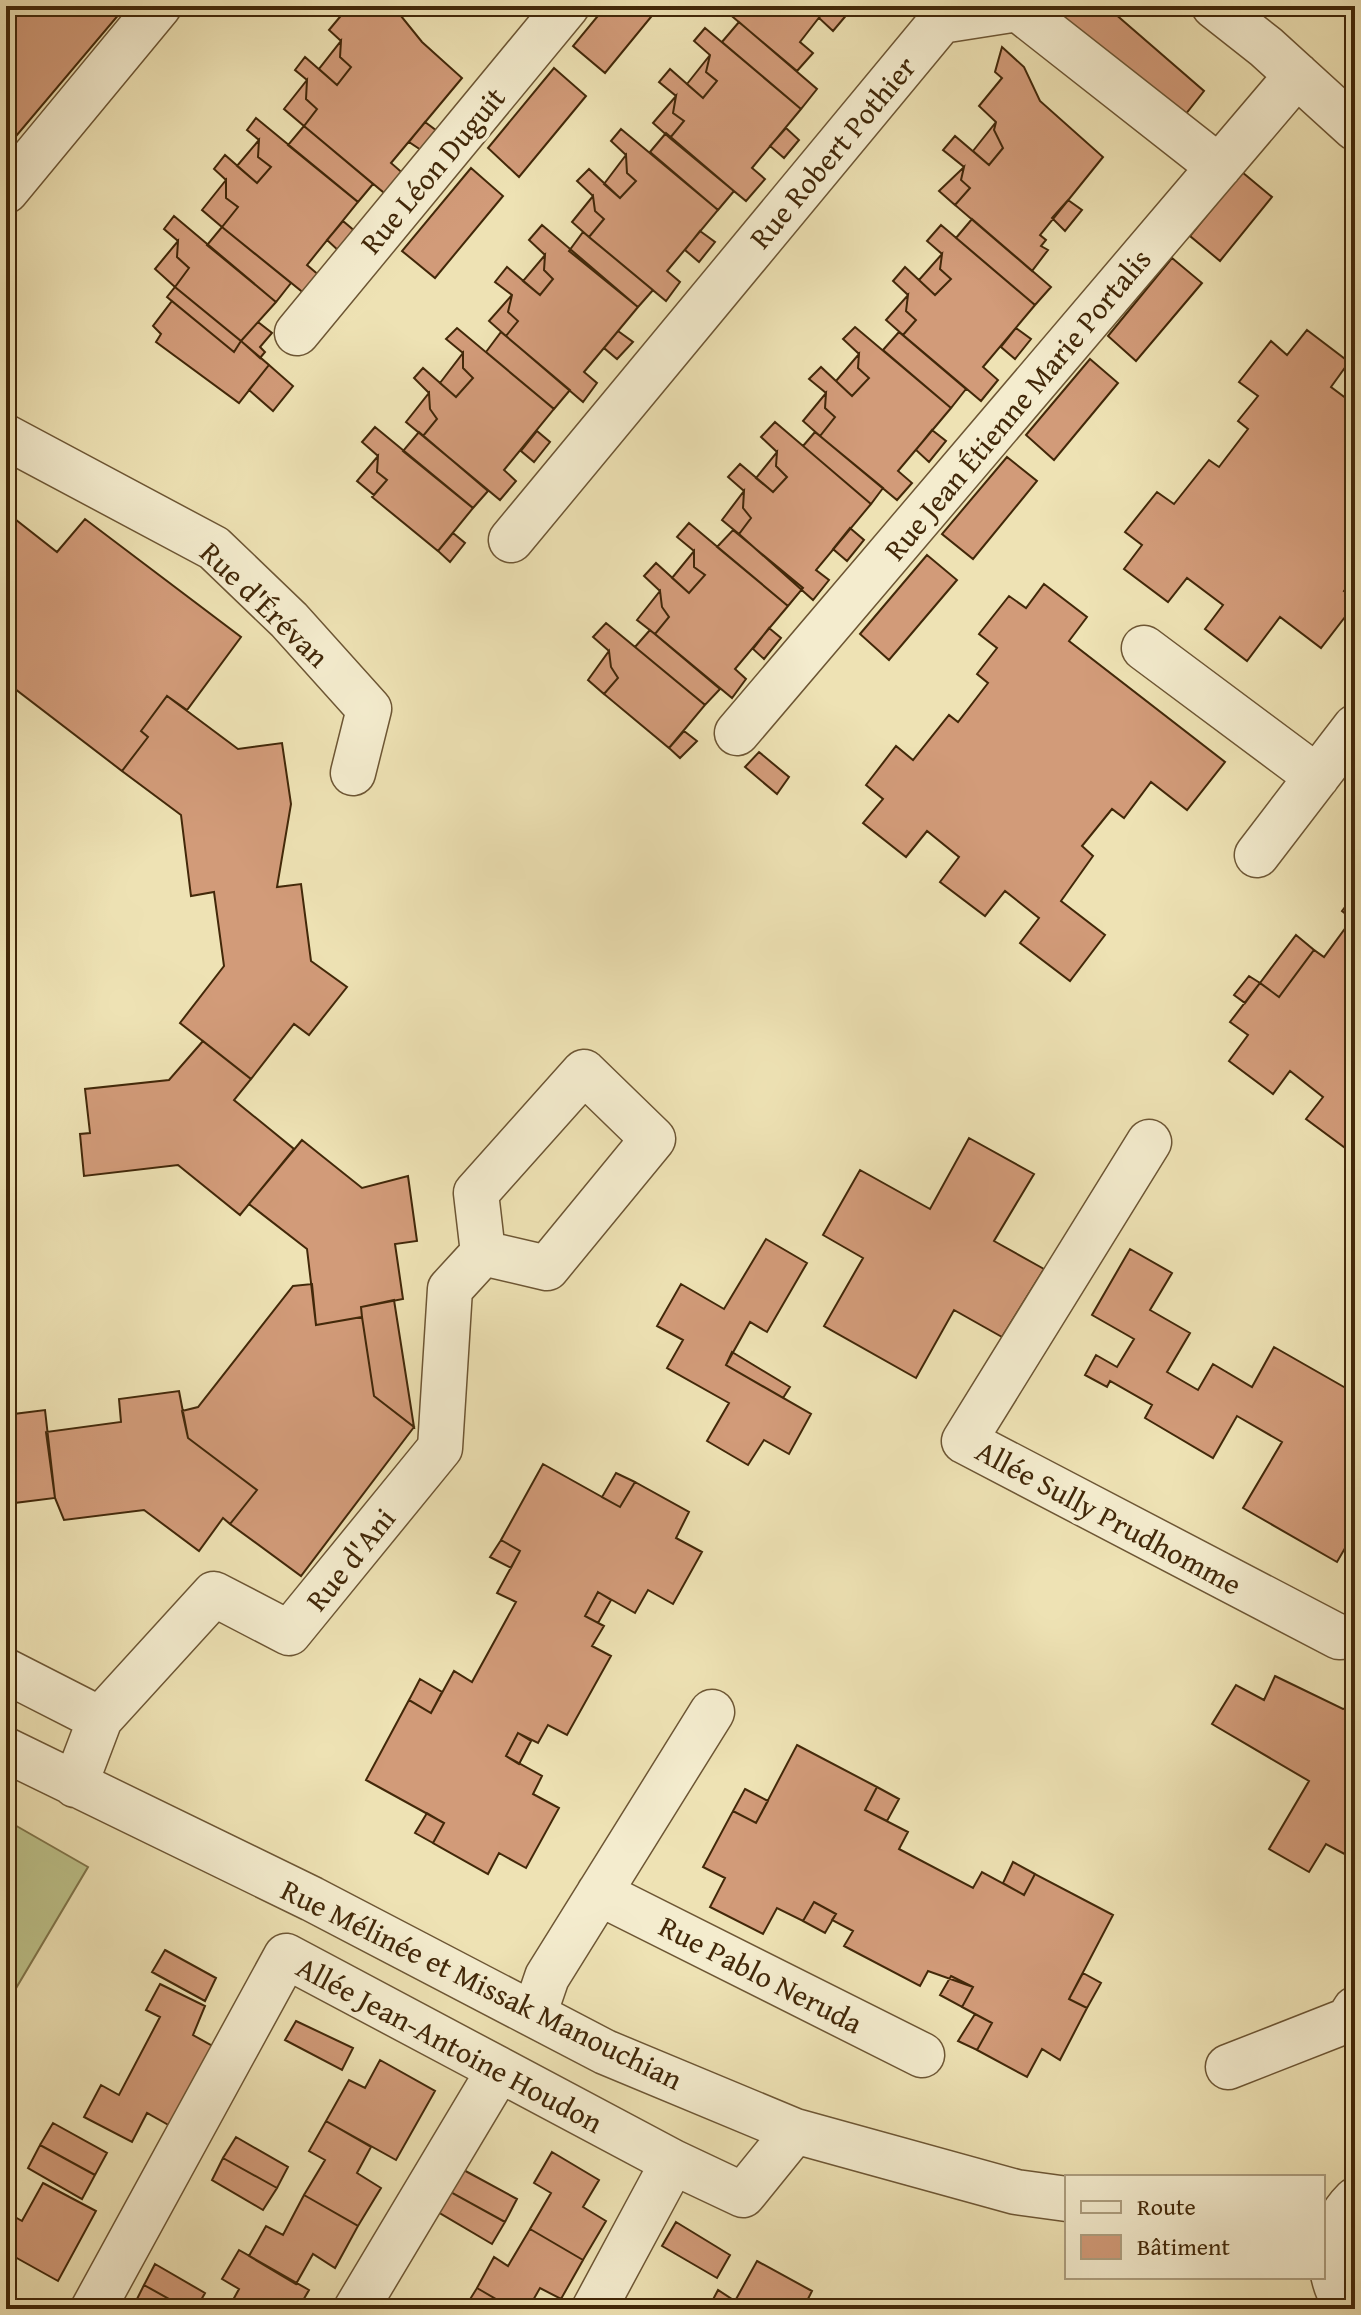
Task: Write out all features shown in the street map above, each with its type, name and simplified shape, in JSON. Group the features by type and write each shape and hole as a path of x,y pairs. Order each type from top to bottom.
{"street":[{"path":"6,191 159,6"},
{"name":"Rue Léon Duguit","path":"297,333 567,6"},
{"path":"1214,6 1354,126"},
{"name":"Rue Robert Pothier","path":"511,540 941,21 1018,9 1219,167"},
{"name":"Rue Jean Étienne Marie Portalis","path":"737,733 1297,75"},
{"name":"Rue d'Érévan","path":"6,437 214,548 225,558 289,620 369,709 353,773"},
{"path":"1144,648 1317,777"},
{"path":"1257,855 1355,727"},
{"name":"Allée Sully Prudhomme","path":"1149,1142 964,1441 1339,1637 1355,1636"},
{"name":"Rue d'Ani","path":"100,1719 214,1594 289,1633 440,1448 450,1289 483,1253"},
{"path":"6,1671 100,1719 75,1785"},
{"path":"534,2015 547,1977 712,1712"},
{"name":"Rue Mélinée et Missak Manouchian","path":"6,1750 312,1899 605,2052 795,2131 1016,2192 1065,2199"},
{"name":"Rue Pablo Neruda","path":"599,1893 922,2055"},
{"name":"Allée Jean-Antoine Houdon","path":"93,2309 286,1956 673,2162 743,2195 795,2131"},
{"path":"1228,2067 1348,2020 1355,2009"},
{"path":"356,2309 499,2070"},
{"path":"594,2309 673,2162"},
{"path":"1348,2309 1335,2289 1327,2245 1346,2209 1355,2200"}],"green space":[{"path":"6,1820 88,1867 6,2005"}],"building":[{"path":"6,6 126,6 6,148"},
{"path":"349,6 393,6 422,42 462,78 391,163 406,176 389,197 304,126 317,109 306,99 307,80 295,70 305,57 337,85 351,67 340,57 341,41 329,30"},
{"path":"606,6 660,6 605,73 573,46"},
{"path":"828,6 842,6 849,12 833,31 819,18"},
{"path":"828,6 800,42 813,53 797,71 721,7"},
{"path":"1046,6 1106,6 1204,91 1181,120"},
{"path":"739,22 817,89 801,109 722,42"},
{"path":"705,28 801,109 752,168 765,179 746,201 670,138 684,121 673,113 676,96 659,82 670,69 703,98 717,81 706,72 710,55 694,41"},
{"path":"341,41 340,57 351,67 337,85 319,69"},
{"path":"1002,47 1024,67 1040,101 1103,157 1040,235 1046,240 1041,246 1048,250 1032,271 955,205 970,188 961,180 964,167 943,150 955,136 989,165 1003,148 994,130 996,122 979,106 1002,78 995,72"},
{"path":"710,55 706,72 717,81 703,98 687,84"},
{"path":"554,68 586,96 519,177 488,148"},
{"path":"307,80 306,99 317,109 304,126 284,109"},
{"path":"676,96 673,113 684,121 670,138 653,123"},
{"path":"256,118 358,202 307,265 320,276 305,294 222,227 238,207 226,198 226,180 214,169 225,155 257,183 271,167 258,157 259,140 247,130"},
{"path":"425,122 437,131 421,150 409,142"},
{"path":"996,122 994,130 1003,148 989,165 973,151"},
{"path":"304,126 373,184 358,202 288,145"},
{"path":"786,128 799,140 784,158 770,146"},
{"path":"621,129 718,210 667,271 680,282 666,301 589,237 604,219 595,211 593,196 577,181 589,169 620,198 636,181 627,173 626,155 611,141"},
{"path":"666,133 734,191 718,210 650,152"},
{"path":"259,140 258,157 271,167 257,183 237,166"},
{"path":"626,155 627,173 636,181 620,198 604,184"},
{"path":"964,167 961,180 970,188 955,205 939,191"},
{"path":"471,168 503,196 435,278 402,251"},
{"path":"1242,172 1272,197 1220,261 1190,236"},
{"path":"226,180 226,198 238,207 222,227 202,210"},
{"path":"593,196 595,211 604,219 589,237 572,222"},
{"path":"1068,200 1082,210 1065,231 1052,218"},
{"path":"174,216 276,302 241,341 175,287 189,268 177,257 178,241 164,229"},
{"path":"972,219 1051,287 1035,305 956,238"},
{"path":"343,221 357,233 341,253 327,240"},
{"path":"542,225 638,307 584,372 597,383 583,402 506,336 518,321 508,312 512,295 495,282 507,267 540,295 553,279 544,270 545,255 529,240"},
{"path":"941,225 1035,305 983,367 998,380 981,401 903,335 916,320 906,311 908,295 893,281 905,267 935,295 951,279 940,269 942,254 927,241"},
{"path":"222,227 291,283 276,302 207,245"},
{"path":"700,231 715,242 699,262 685,250"},
{"path":"583,232 653,290 638,307 569,251"},
{"path":"178,241 177,257 189,268 175,287 155,269"},
{"path":"942,254 940,269 951,279 935,295 919,280"},
{"path":"545,255 544,270 553,279 540,295 523,281"},
{"path":"1172,258 1202,283 1136,361 1108,336"},
{"path":"175,287 241,341 234,352 167,297"},
{"path":"512,295 508,312 518,321 506,336 489,321"},
{"path":"908,295 906,311 916,320 903,335 886,320"},
{"path":"172,301 234,352 241,341 269,365 239,403 156,342 161,334 153,326"},
{"path":"258,322 272,333 260,347 265,352 260,358 241,341"},
{"path":"855,327 951,408 898,471 912,483 897,500 820,436 835,417 825,408 826,393 809,379 821,367 852,396 869,378 858,368 859,354 843,339"},
{"path":"457,328 554,409 504,470 516,481 500,500 423,436 437,419 430,409 429,393 414,378 423,368 456,397 473,378 463,368 463,353 446,339"},
{"path":"1016,328 1031,339 1015,359 1001,347"},
{"path":"1307,330 1349,362 1331,387 1355,405 1355,577 1344,591 1355,599 1355,604 1321,648 1280,617 1247,661 1205,629 1223,605 1187,578 1168,602 1124,569 1142,545 1125,532 1157,492 1174,504 1209,460 1219,467 1248,429 1238,421 1258,396 1239,382 1271,341 1287,355"},
{"path":"618,331 633,342 617,359 604,348"},
{"path":"501,332 570,390 554,409 486,352"},
{"path":"899,332 966,389 951,408 883,350"},
{"path":"463,353 463,368 473,378 456,397 440,383"},
{"path":"859,354 858,368 869,378 852,396 836,381"},
{"path":"1090,359 1118,383 1054,460 1026,435"},
{"path":"269,365 293,386 273,411 249,390"},
{"path":"429,393 430,409 437,419 423,436 406,422"},
{"path":"826,393 825,408 835,417 820,436 803,421"},
{"path":"775,422 871,504 816,570 829,580 813,600 739,534 751,518 743,508 744,491 728,477 740,464 773,492 787,477 776,466 777,452 761,437"},
{"path":"375,427 473,508 438,551 372,497 387,480 377,472 378,456 362,442"},
{"path":"932,430 946,441 929,462 916,450"},
{"path":"537,431 550,442 534,462 521,451"},
{"path":"419,432 488,491 473,508 403,451"},
{"path":"815,432 883,488 871,504 803,446"},
{"path":"777,452 776,466 787,477 773,492 756,478"},
{"path":"378,456 377,472 387,480 374,495 357,481"},
{"path":"1007,457 1037,481 973,559 942,534"},
{"path":"744,491 743,508 751,518 739,534 722,520"},
{"path":"6,512 57,552 85,519 241,637 187,710 167,696 141,731 148,737 122,771 15,689 6,701"},
{"path":"689,523 788,606 735,669 746,679 732,698 655,634 669,617 662,607 660,591 644,576 656,563 689,593 705,575 694,567 694,551 677,537"},
{"path":"850,528 864,540 847,561 833,549"},
{"path":"733,530 803,588 788,606 717,547"},
{"path":"453,533 465,543 450,562 438,551"},
{"path":"694,551 694,567 705,575 689,593 672,578"},
{"path":"927,555 957,580 889,660 860,634"},
{"path":"1044,584 1087,617 1069,641 1225,762 1187,810 1151,782 1124,818 1112,809 1082,846 1093,856 1061,901 1105,935 1070,981 1020,943 1039,918 1005,891 985,916 940,882 959,857 927,831 906,857 863,823 883,799 866,785 896,746 913,760 949,715 958,722 988,683 977,674 997,648 979,634 1009,596 1026,608"},
{"path":"660,591 662,607 669,617 655,634 637,620"},
{"path":"606,623 705,705 669,748 604,694 618,678 611,667 609,651 593,637"},
{"path":"769,628 781,638 764,659 753,649"},
{"path":"650,630 720,689 705,705 635,647"},
{"path":"609,651 611,667 618,678 604,694 588,680"},
{"path":"167,696 238,749 282,743 291,804 277,887 301,884 311,961 347,987 309,1035 294,1024 251,1079 180,1023 224,966 214,892 191,896 181,815 122,771 148,737 141,731"},
{"path":"684,731 697,741 680,758 669,748"},
{"path":"759,752 789,777 777,794 745,767"},
{"path":"1355,894 1355,1148 1352,1153 1306,1119 1323,1097 1290,1071 1273,1094 1229,1061 1248,1035 1230,1022 1260,983 1279,997 1314,950 1324,957 1352,919 1342,911"},
{"path":"1296,935 1314,950 1279,997 1260,983"},
{"path":"1249,976 1260,983 1245,1003 1234,995"},
{"path":"203,1041 251,1079 234,1100 294,1149 240,1215 178,1165 84,1176 80,1134 90,1133 85,1089 169,1080"},
{"path":"969,1138 1034,1174 994,1241 1044,1269 1002,1337 954,1310 916,1378 824,1326 863,1258 823,1235 860,1170 930,1209"},
{"path":"302,1140 362,1188 408,1176 417,1241 395,1244 403,1299 361,1307 362,1317 316,1325 307,1249 249,1204"},
{"path":"766,1239 807,1263 767,1332 750,1322 726,1365 811,1414 789,1454 764,1440 748,1465 707,1441 729,1403 667,1368 683,1340 657,1326 681,1284 724,1309"},
{"path":"1130,1249 1172,1273 1150,1310 1190,1333 1167,1372 1198,1390 1213,1364 1252,1387 1274,1347 1351,1391 1355,1384 1355,1531 1337,1562 1243,1508 1282,1442 1237,1416 1213,1458 1145,1418 1152,1405 1110,1381 1107,1387 1085,1375 1096,1355 1117,1367 1134,1339 1092,1315"},
{"path":"312,1284 316,1325 362,1317 374,1396 414,1427 301,1576 230,1524 257,1490 188,1438 182,1411 198,1407 293,1286"},
{"path":"394,1300 414,1427 374,1396 361,1307"},
{"path":"732,1352 790,1387 783,1398 726,1365"},
{"path":"179,1391 188,1438 257,1490 230,1524 223,1518 199,1551 144,1510 64,1520 55,1498 46,1432 121,1422 119,1399"},
{"path":"45,1410 55,1498 6,1504 6,1415"},
{"path":"543,1464 620,1507 635,1482 689,1512 676,1538 702,1552 673,1604 648,1590 635,1613 598,1592 585,1616 604,1626 592,1646 611,1656 567,1735 548,1725 538,1743 518,1733 506,1756 542,1776 533,1794 559,1808 526,1868 499,1853 488,1874 433,1843 444,1823 366,1780 409,1700 431,1713 454,1671 472,1682 516,1602 497,1593 520,1551 501,1540"},
{"path":"616,1473 635,1482 620,1507 602,1497"},
{"path":"501,1540 520,1551 511,1568 490,1557"},
{"path":"598,1592 611,1600 598,1623 585,1616"},
{"path":"1275,1676 1343,1709 1355,1706 1354,1859 1326,1844 1309,1872 1269,1849 1309,1781 1212,1724 1236,1685 1264,1700"},
{"path":"420,1679 442,1692 431,1713 409,1700"},
{"path":"518,1733 531,1741 519,1764 506,1756"},
{"path":"797,1745 877,1787 865,1810 908,1832 899,1849 973,1888 982,1872 1024,1895 1035,1874 1113,1915 1069,1999 1087,2008 1060,2060 1042,2049 1027,2077 977,2050 992,2023 962,2007 973,1987 928,1971 920,1986 844,1946 853,1931 832,1920 836,1914 814,1902 803,1921 777,1908 763,1934 710,1907 725,1878 703,1867 733,1811 756,1823"},
{"path":"877,1787 899,1799 887,1821 865,1810"},
{"path":"745,1789 768,1801 756,1823 733,1811"},
{"path":"427,1813 444,1823 433,1843 415,1833"},
{"path":"1013,1862 1035,1874 1024,1895 1003,1883"},
{"path":"814,1902 836,1914 825,1933 803,1921"},
{"path":"165,1950 216,1978 205,2001 152,1972"},
{"path":"1083,1973 1101,1983 1087,2008 1069,1999"},
{"path":"951,1976 973,1987 962,2007 940,1995"},
{"path":"160,1984 205,2006 193,2035 216,2048 172,2127 147,2113 132,2142 84,2117 101,2085 119,2095 160,2017 146,2010"},
{"path":"975,2014 992,2023 977,2050 958,2041"},
{"path":"296,2021 353,2048 342,2070 285,2040"},
{"path":"380,2060 435,2091 396,2160 326,2121 349,2080 365,2088"},
{"path":"326,2121 371,2147 357,2173 381,2188 358,2226 304,2195 325,2160 309,2151"},
{"path":"53,2123 107,2153 95,2175 40,2145"},
{"path":"236,2137 288,2167 277,2188 223,2158"},
{"path":"40,2145 95,2175 82,2199 28,2168"},
{"path":"552,2152 599,2180 583,2207 606,2221 583,2260 530,2229 551,2193 534,2183"},
{"path":"223,2158 277,2188 263,2210 212,2180"},
{"path":"460,2168 517,2199 505,2222 449,2191"},
{"path":"43,2183 96,2211 58,2281 6,2252 6,2212 22,2221"},
{"path":"449,2191 505,2222 492,2244 438,2212"},
{"path":"304,2195 358,2226 335,2268 313,2254 296,2284 249,2256 266,2226 283,2235"},
{"path":"676,2222 730,2255 717,2278 662,2246"},
{"path":"530,2229 583,2260 561,2299 540,2288 528,2309 513,2309 477,2288 494,2257 508,2266"},
{"path":"239,2250 309,2290 298,2309 228,2309 239,2289 222,2279"},
{"path":"757,2261 812,2291 803,2309 708,2309 718,2290 735,2301"},
{"path":"155,2264 205,2293 196,2309 187,2309 144,2285"},
{"path":"144,2285 187,2309 132,2309"},
{"path":"477,2288 513,2309 464,2309"}]}
